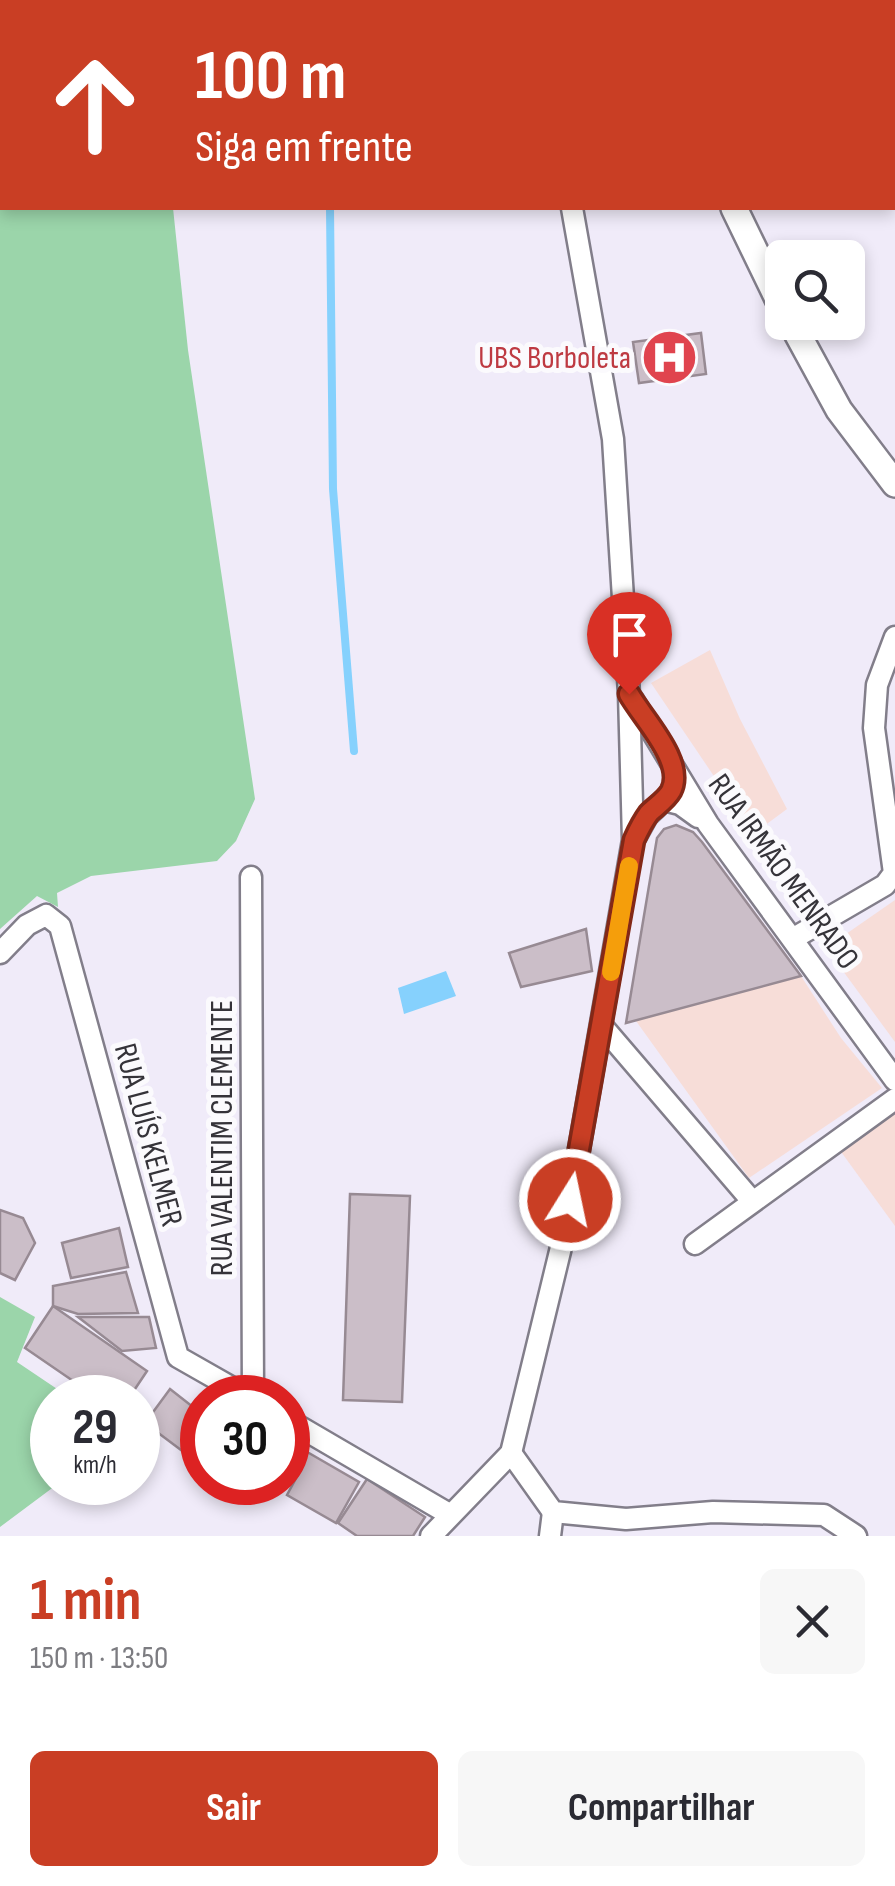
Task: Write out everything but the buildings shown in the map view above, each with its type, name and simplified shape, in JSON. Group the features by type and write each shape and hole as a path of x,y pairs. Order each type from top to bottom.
{"street":[{"path":"431,1536 511,1453 564,1235 634,840 613,439 572,210"},
{"path":"735,210 765,271"},
{"path":"801,340 840,410 895,484"},
{"path":"794,938 885,885 894,874 874,728 878,684 895,636"},
{"name":"RUA IRMÃO MENRADO","path":"629,694 708,824 895,1080"},
{"path":"632,768 645,746 670,760 670,792 647,816 634,840"},
{"path":"632,768 645,798 680,804 708,824"},
{"name":"RUA VALENTIM CLEMENTE","path":"251,1375 252,878"},
{"name":"RUA LUÍS KELMER","path":"0,954 27,925 46,914 60,926 178,1357 210,1375"},
{"path":"602,1026 752,1201"},
{"path":"695,1244 895,1099"},
{"path":"310,1433 449,1514"},
{"path":"511,1453 553,1512 550,1536"},
{"path":"553,1512 626,1519 713,1512 824,1515 856,1536"}],"shaded area":[{"path":"710,650 740,719 787,809 753,834 651,683"},
{"path":"895,900 895,1042 832,956 836,941"},
{"path":"801,976 841,1038 882,1088 749,1178 636,1021"},
{"path":"895,1114 895,1226 839,1149"}],"green space":[{"path":"0,210 173,210 188,350 255,799 236,841 217,861 91,876 57,893 58,907 37,896 0,929"},
{"path":"0,1297 35,1317 17,1362 36,1375 30,1375 30,1505 0,1527"}],"water":[{"path":"446,971 456,996 404,1014 398,988"}],"waterway":[{"path":"330,210 333,489 354,751"}],"slow traffic":[{"path":"611,972 629,866"}],"place":[{"name":"UBS Borboleta","path":"670,358"}],"route":[{"path":"570,1200 634,840 674,781 675,769 666,751 629,694"}]}
